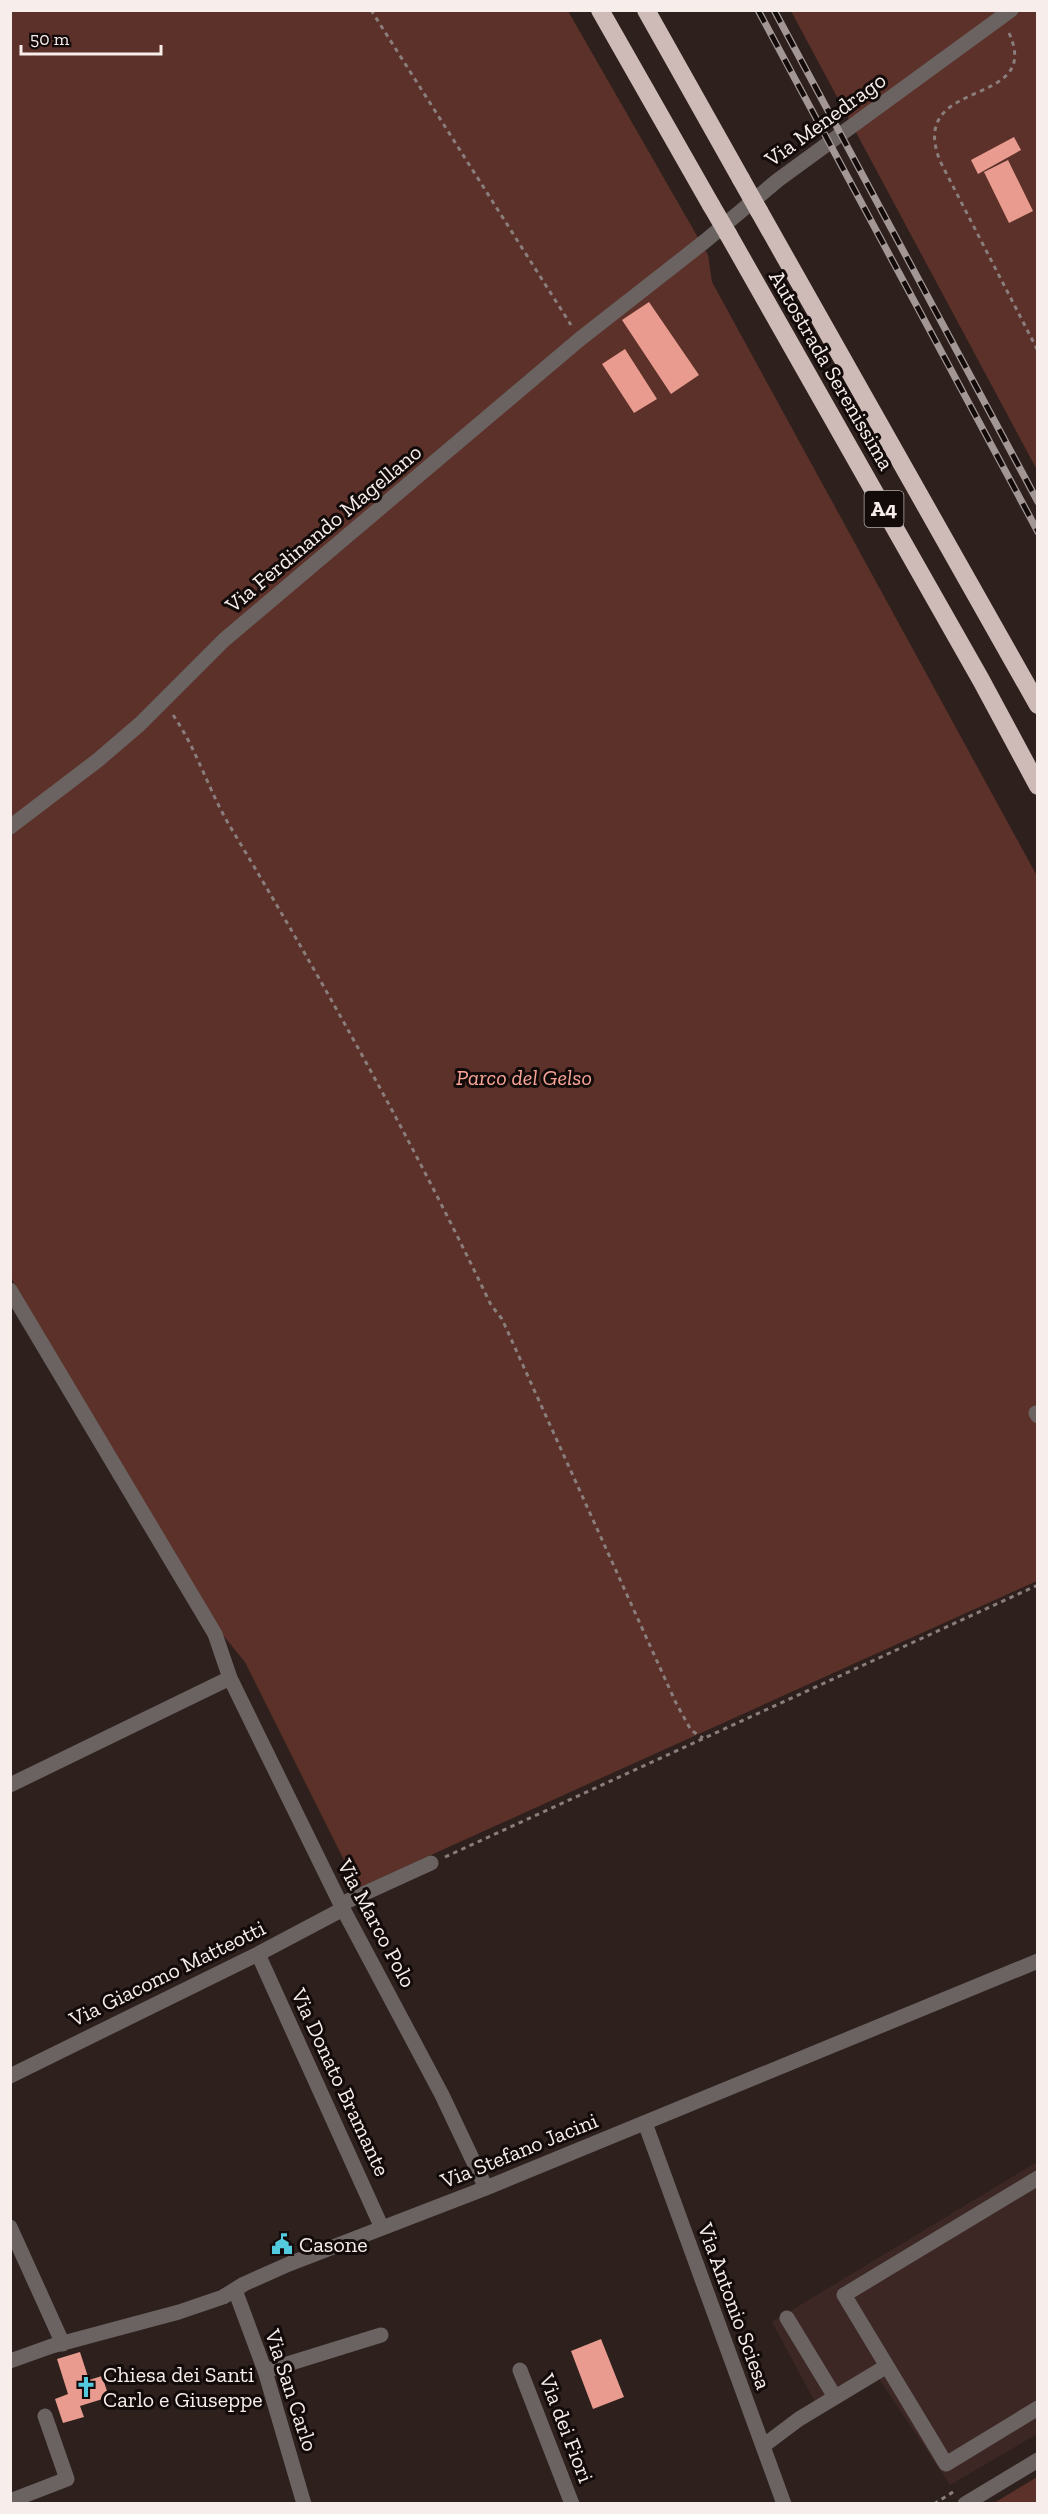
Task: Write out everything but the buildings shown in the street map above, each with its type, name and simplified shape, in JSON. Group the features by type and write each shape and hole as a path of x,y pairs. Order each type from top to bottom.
{"highway":[{"name":"Autostrada Serenissima","path":"600,10 981,680 1038,786"},
{"name":"Autostrada Serenissima","path":"646,10 1038,705"}],"street":[{"name":"Via Menedrago","path":"669,269 778,180 1005,15"},
{"name":"Via Ferdinando Magellano","path":"10,827 98,760 224,640 580,339 669,269"},
{"name":"Via Marco Polo","path":"10,1290 215,1634 230,1678 342,1906 442,2095 486,2188"},
{"path":"10,1785 230,1678"},
{"name":"Via Giacomo Matteotti","path":"10,2076 258,1954 342,1906 431,1863"},
{"name":"Via Donato Bramante","path":"258,1954 382,2228"},
{"name":"Via Stefano Jacini","path":"10,2361 223,2297 289,2264 486,2188 1038,1961"},
{"name":"Via Antonio Sciesa","path":"645,2123 784,2504"},
{"path":"1038,2178 844,2295 946,2464 1038,2409"},
{"path":"10,2227 63,2344"},
{"name":"Via San Carlo","path":"235,2290 265,2371 304,2504"},
{"path":"787,2318 835,2397"},
{"path":"265,2371 381,2335"},
{"path":"763,2446 799,2419 887,2366"},
{"name":"Via dei Fiori","path":"520,2370 572,2504"},
{"path":"10,2501 67,2479 45,2416"},
{"path":"965,2504 1038,2460"}],"path":[{"path":"371,10 580,339"},
{"path":"1005,15 1014,53 1010,69 1001,82 943,111 935,124 934,140 940,161 1038,351"},
{"path":"163,700 176,718 229,825 295,934 358,1049 421,1165 491,1305 502,1319 676,1703 691,1730 703,1738"},
{"path":"431,1863 1038,1585"}],"shaded area":[{"path":"1037,2162 1037,2434 950,2485 879,2379 815,2402 772,2322"}],"green space":[{"name":"Parco del Gelso","path":"10,11 568,11 708,255 712,282 1037,876 1037,1581 358,1888 245,1662 222,1634 11,1278"},
{"path":"791,11 1037,11 1037,470"},
{"path":"1037,2477 1037,2503 994,2503"}],"railway":[{"path":"758,10 1038,532"},
{"path":"774,10 1038,502"}],"place":[{"name":"Casone","path":"282,2244"},
{"name":"Chiesa dei Santi Carlo e Giuseppe","path":"86,2387"}]}
